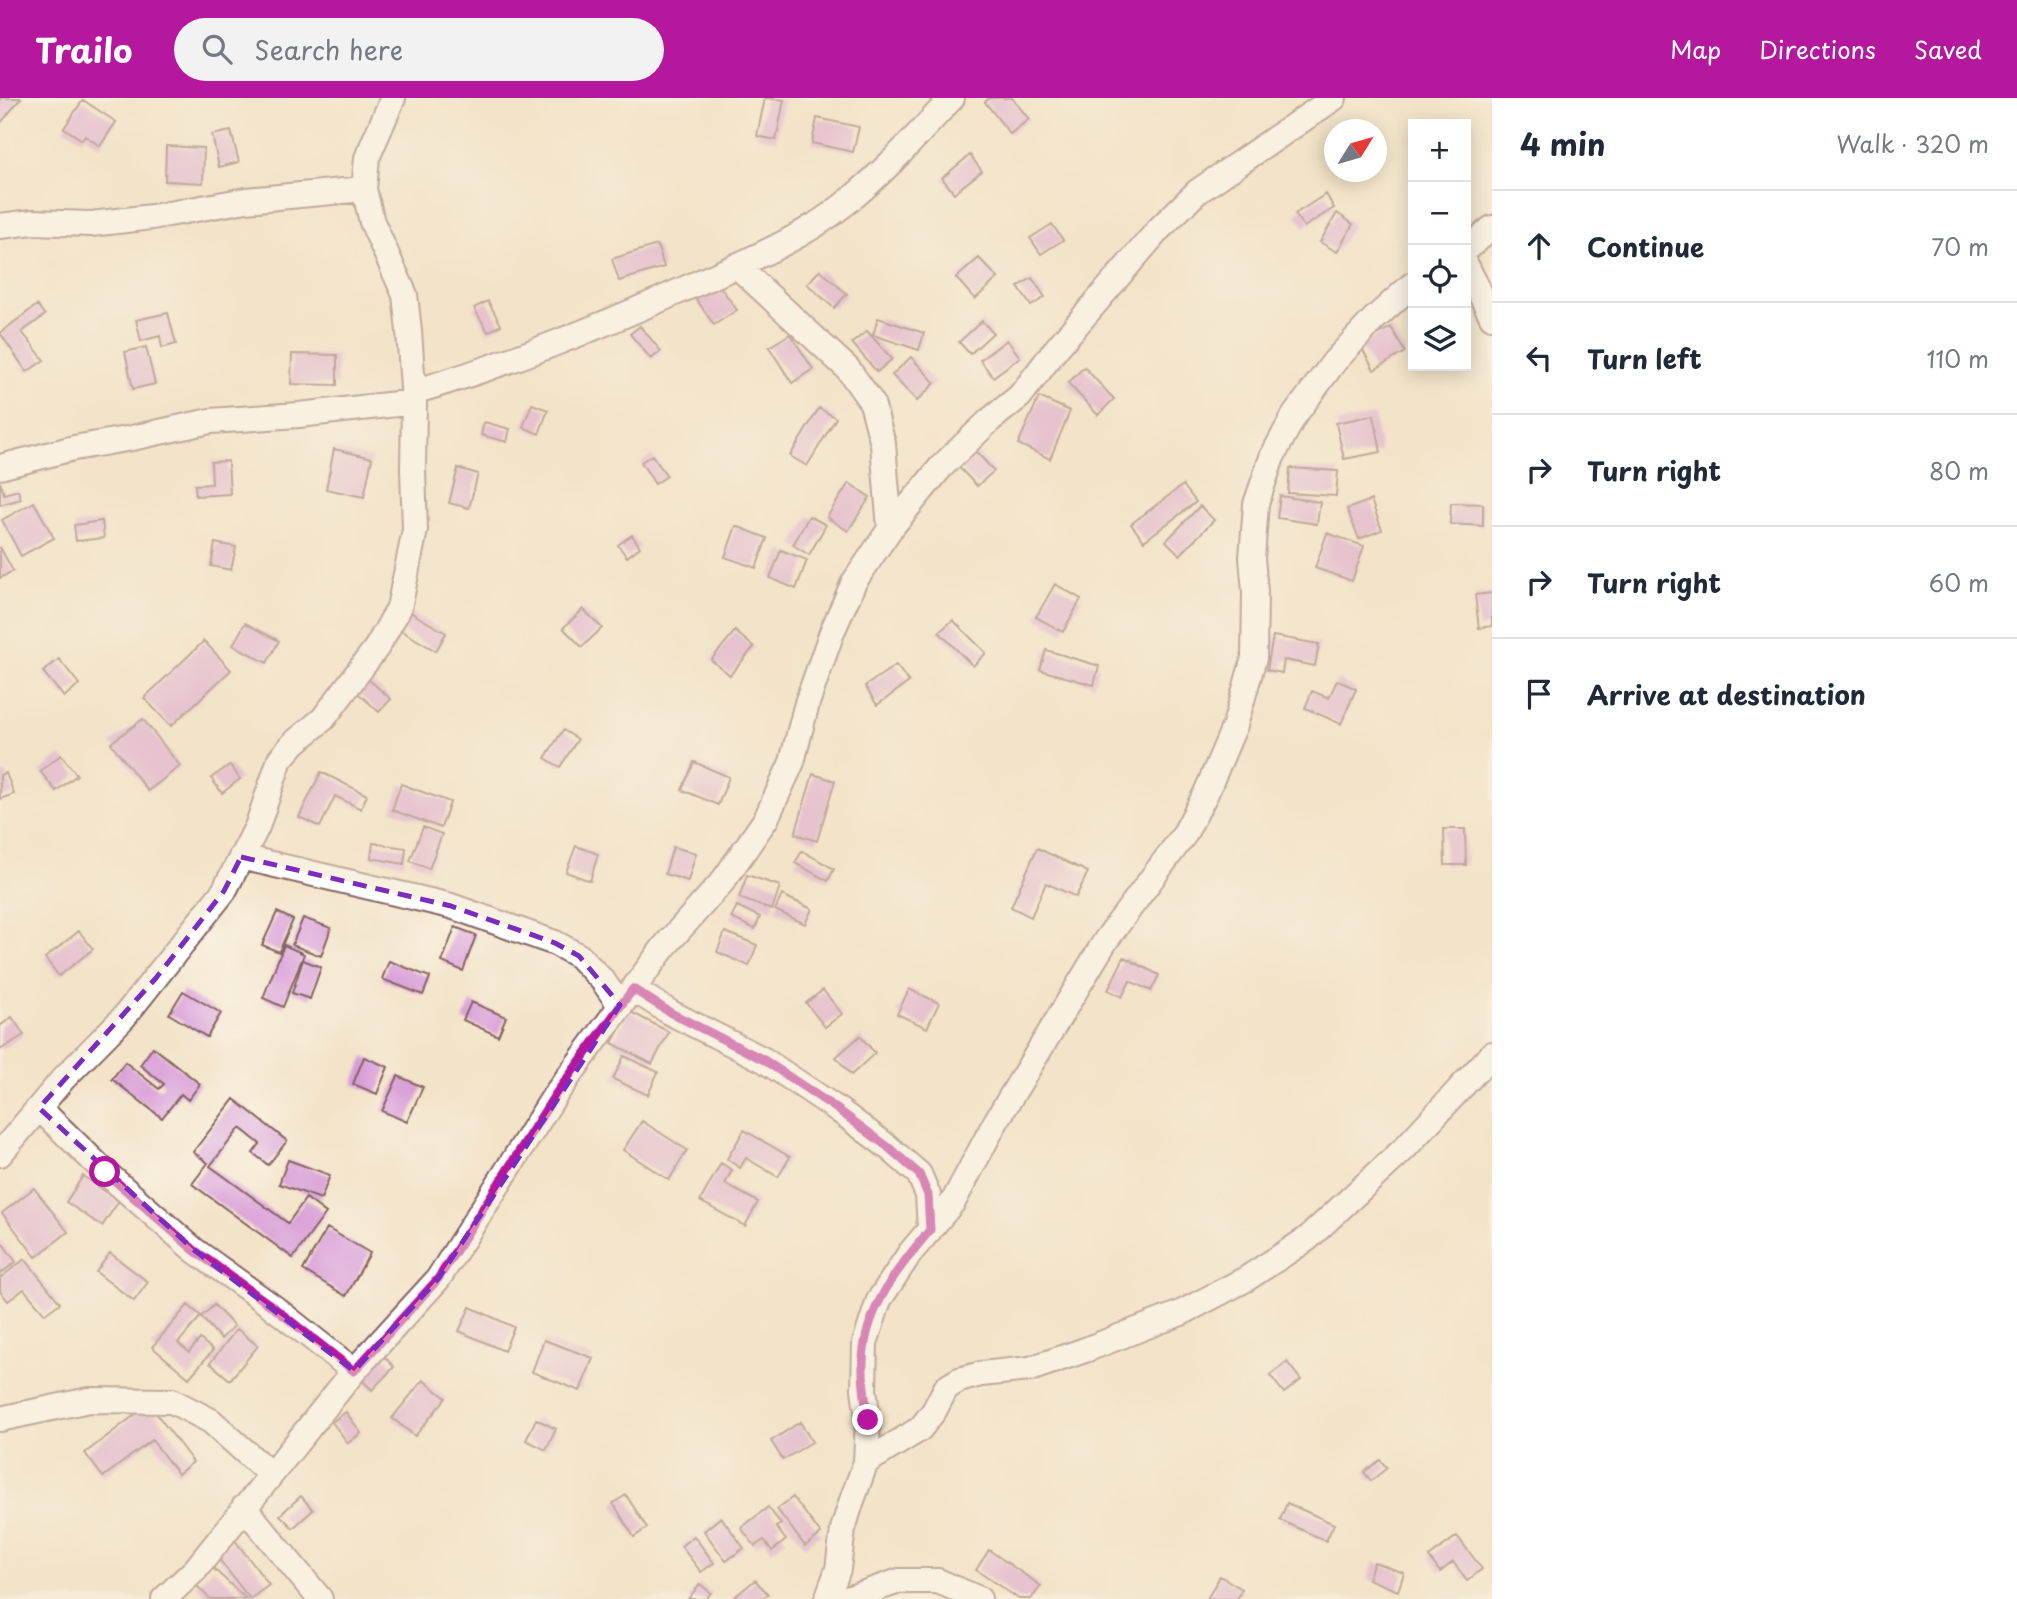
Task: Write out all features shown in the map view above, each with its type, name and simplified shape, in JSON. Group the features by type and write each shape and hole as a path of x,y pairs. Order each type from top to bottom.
{"street":[{"path":"0,1154 63,1079 124,1017 224,891 257,827 280,759 294,743 323,719 377,647 399,608 415,530 414,397 405,295 372,222 364,189 367,158 393,98"},
{"path":"0,467 74,448 210,421 299,415 414,397 553,345 737,266 796,236 845,204 893,161 952,98"},
{"path":"164,1599 195,1570 354,1371 438,1279 555,1095 664,947 723,881 766,819 792,762 807,703 832,632 854,582 890,529 941,467 990,420 1020,396 1056,349 1159,229 1197,191 1334,98"},
{"path":"0,226 33,222 90,224 152,217 246,200 364,189"},
{"path":"1471,245 1492,228"},
{"path":"737,266 848,369 872,403 883,444 890,529"},
{"path":"1471,275 1492,317"},
{"path":"827,1599 838,1569 843,1530 866,1462 869,1430 864,1389 865,1343 879,1300 910,1253 953,1202 995,1123 1106,940 1184,835 1206,793 1235,725 1254,658 1255,592 1252,558 1256,504 1272,457 1294,416 1334,362 1374,319 1408,288"},
{"path":"241,858 451,906 555,943 579,956 603,981 627,997 671,1013 764,1060 888,1147 919,1174 928,1195 930,1230"},
{"path":"866,1462 920,1429 934,1411 946,1388 959,1380 981,1374 1030,1369 1181,1313 1256,1272 1307,1239 1394,1159 1492,1054"},
{"path":"38,1108 105,1172 194,1250 273,1307 354,1371"},
{"path":"0,1419 89,1400 172,1401 211,1422 270,1474"},
{"path":"244,1507 320,1599"},
{"path":"847,1599 899,1581 938,1581 979,1599"}],"highlighted area":[{"path":"241,857 451,906 555,943 579,956 620,1005 438,1279 354,1371 194,1250 39,1108 156,978 224,891"}],"building":[{"path":"0,98 21,98 0,124"},
{"path":"765,98 784,100 776,140 757,136"},
{"path":"989,98 1012,98 1029,119 1010,134 985,102"},
{"path":"83,100 116,122 100,146 85,136 82,140 64,128"},
{"path":"817,118 859,127 853,152 812,143"},
{"path":"231,131 239,162 219,167 212,135"},
{"path":"166,146 204,148 203,183 165,181"},
{"path":"970,155 982,171 954,193 942,178"},
{"path":"1326,194 1334,208 1304,227 1295,214"},
{"path":"1337,213 1353,224 1337,252 1320,242"},
{"path":"1052,224 1063,240 1041,254 1030,238"},
{"path":"657,245 664,267 619,281 612,259"},
{"path":"979,258 998,278 975,299 956,278"},
{"path":"820,270 847,294 834,308 807,284"},
{"path":"1032,278 1045,297 1031,306 1018,287"},
{"path":"716,281 737,310 714,325 694,296"},
{"path":"488,301 501,325 488,332 474,308"},
{"path":"37,305 45,315 22,332 44,360 27,372 0,333"},
{"path":"168,313 176,344 162,348 160,336 141,341 136,320"},
{"path":"878,318 924,333 919,350 873,335"},
{"path":"982,321 993,333 970,354 959,342"},
{"path":"640,326 661,351 651,359 630,334"},
{"path":"1391,327 1405,352 1374,370 1360,345"},
{"path":"867,331 892,359 877,372 852,343"},
{"path":"790,334 813,369 792,383 769,347"},
{"path":"1007,340 1020,357 993,377 980,360"},
{"path":"146,347 155,384 133,389 125,352"},
{"path":"292,354 337,355 337,385 291,384"},
{"path":"911,357 935,383 917,401 892,375"},
{"path":"1084,367 1114,399 1098,415 1068,383"},
{"path":"1039,397 1070,411 1050,459 1018,444"},
{"path":"532,404 548,410 539,434 523,427"},
{"path":"819,408 836,418 807,466 790,456"},
{"path":"1374,415 1381,452 1344,459 1336,423"},
{"path":"484,422 510,429 507,442 481,435"},
{"path":"969,444 994,471 977,486 952,460"},
{"path":"334,449 372,458 364,497 326,489"},
{"path":"652,455 667,476 655,484 641,462"},
{"path":"228,461 230,494 196,496 195,485 212,484 211,462"},
{"path":"458,468 478,474 469,508 449,503"},
{"path":"1290,468 1338,471 1336,496 1288,493"},
{"path":"0,482 4,494 18,490 21,499 0,505"},
{"path":"849,483 870,497 848,531 827,517"},
{"path":"1183,485 1196,502 1144,541 1131,524"},
{"path":"1280,496 1320,502 1317,524 1277,518"},
{"path":"1371,500 1382,530 1359,539 1347,509"},
{"path":"34,502 54,538 21,556 2,520"},
{"path":"1451,503 1483,504 1483,526 1450,524"},
{"path":"1200,506 1214,520 1180,555 1166,541"},
{"path":"809,516 826,525 809,555 793,545"},
{"path":"102,521 104,538 76,541 74,525"},
{"path":"736,526 767,538 756,568 725,557"},
{"path":"1327,533 1364,546 1352,581 1315,568"},
{"path":"632,535 640,547 627,557 618,545"},
{"path":"215,543 236,547 231,570 211,566"},
{"path":"0,547 13,571 0,578"},
{"path":"781,550 807,560 796,589 770,578"},
{"path":"1055,584 1081,599 1063,632 1036,617"},
{"path":"1492,593 1492,626 1479,628 1475,595"},
{"path":"583,609 602,628 582,647 563,628"},
{"path":"410,612 446,633 436,651 400,630"},
{"path":"953,620 986,653 973,666 939,632"},
{"path":"245,623 279,641 267,663 233,645"},
{"path":"735,631 754,647 730,675 711,660"},
{"path":"1273,636 1319,644 1315,666 1284,660 1282,673 1267,670"},
{"path":"204,641 231,670 171,726 144,698"},
{"path":"1046,650 1099,666 1094,685 1040,670"},
{"path":"59,659 79,684 64,697 43,672"},
{"path":"896,665 909,682 877,705 865,686"},
{"path":"368,679 391,699 379,712 357,692"},
{"path":"1337,680 1356,689 1341,724 1305,708 1312,691 1329,698"},
{"path":"143,719 180,766 148,791 111,743"},
{"path":"563,730 578,739 560,767 545,758"},
{"path":"61,755 77,775 56,791 40,771"},
{"path":"694,762 729,777 718,805 682,790"},
{"path":"230,765 240,779 222,793 211,778"},
{"path":"321,772 367,795 361,809 335,796 320,827 299,817"},
{"path":"6,773 14,794 0,799 0,775"},
{"path":"813,774 835,781 817,841 795,834"},
{"path":"401,784 450,802 441,828 392,810"},
{"path":"423,827 442,834 429,869 410,861"},
{"path":"1444,829 1465,829 1466,865 1445,865"},
{"path":"373,843 406,848 404,864 371,858"},
{"path":"576,846 598,854 590,881 566,872"},
{"path":"673,847 696,853 688,881 665,874"},
{"path":"1037,848 1088,872 1076,897 1046,883 1031,917 1011,907"},
{"path":"802,851 834,869 828,881 795,863"},
{"path":"747,875 780,886 772,910 739,898"},
{"path":"782,895 812,909 805,924 775,910"},
{"path":"737,906 760,917 755,929 731,918"},
{"path":"277,912 293,920 279,952 262,945"},
{"path":"303,918 331,928 321,956 292,945"},
{"path":"455,927 476,935 463,971 442,962"},
{"path":"79,931 93,949 59,976 45,958"},
{"path":"725,932 757,945 749,966 717,952"},
{"path":"284,945 304,954 283,1007 263,998"},
{"path":"1124,957 1159,975 1151,991 1130,981 1122,997 1108,990"},
{"path":"303,960 321,967 310,999 292,993"},
{"path":"389,961 430,977 423,995 382,979"},
{"path":"909,989 939,1003 927,1028 897,1014"},
{"path":"823,990 842,1014 825,1027 806,1003"},
{"path":"183,991 221,1013 207,1037 169,1014"},
{"path":"471,1002 506,1017 498,1036 463,1020"},
{"path":"629,1011 669,1032 652,1064 612,1043"},
{"path":"12,1017 24,1035 0,1050 0,1026"},
{"path":"860,1036 875,1053 851,1075 836,1057"},
{"path":"153,1047 200,1084 188,1100 181,1094 162,1118 112,1079 125,1062 159,1089 164,1084 140,1065"},
{"path":"624,1056 658,1072 648,1095 613,1079"},
{"path":"364,1057 388,1067 377,1094 353,1084"},
{"path":"398,1076 423,1087 407,1122 382,1111"},
{"path":"234,1099 287,1141 268,1165 253,1153 260,1144 240,1128 210,1166 288,1223 306,1198 326,1213 293,1258 192,1184 208,1163 193,1152"},
{"path":"642,1121 687,1150 669,1180 623,1150"},
{"path":"744,1130 790,1157 778,1177 746,1158 740,1168 727,1159"},
{"path":"288,1160 330,1175 321,1199 279,1184"},
{"path":"721,1163 732,1170 725,1184 758,1202 745,1226 700,1201"},
{"path":"83,1176 119,1201 102,1226 66,1202"},
{"path":"34,1188 68,1232 36,1257 2,1213"},
{"path":"327,1228 370,1253 346,1296 303,1270"},
{"path":"0,1240 16,1262 0,1274"},
{"path":"110,1253 148,1282 134,1301 96,1272"},
{"path":"25,1259 60,1303 45,1314 24,1289 8,1301 0,1291 0,1278"},
{"path":"188,1305 201,1316 178,1343 189,1352 200,1339 213,1350 189,1378 152,1347"},
{"path":"214,1305 234,1326 221,1339 201,1317"},
{"path":"470,1307 514,1327 504,1351 459,1331"},
{"path":"237,1329 258,1346 230,1380 210,1363"},
{"path":"544,1340 593,1358 580,1391 532,1372"},
{"path":"382,1354 394,1367 372,1390 359,1377"},
{"path":"1287,1362 1301,1380 1284,1393 1270,1375"},
{"path":"423,1380 446,1398 415,1436 392,1418"},
{"path":"149,1404 193,1462 178,1474 152,1440 103,1477 85,1453"},
{"path":"346,1412 361,1433 348,1443 332,1422"},
{"path":"536,1419 556,1429 546,1450 526,1440"},
{"path":"800,1422 812,1442 783,1460 771,1441"},
{"path":"1380,1460 1387,1468 1371,1481 1364,1472"},
{"path":"626,1495 647,1528 634,1537 613,1503"},
{"path":"301,1496 313,1510 293,1528 280,1515"},
{"path":"793,1497 821,1534 805,1546 777,1509"},
{"path":"1287,1503 1334,1524 1326,1541 1280,1520"},
{"path":"768,1507 781,1524 776,1527 786,1540 772,1551 764,1540 755,1546 741,1528"},
{"path":"721,1517 744,1548 726,1561 704,1531"},
{"path":"694,1536 714,1563 701,1572 681,1546"},
{"path":"1457,1536 1482,1569 1467,1581 1453,1562 1440,1572 1429,1557"},
{"path":"234,1539 269,1585 250,1599 215,1554"},
{"path":"989,1550 1041,1586 1031,1599 1019,1599 976,1570"},
{"path":"1374,1562 1404,1573 1398,1591 1368,1579"},
{"path":"213,1568 246,1599 210,1599 196,1585"},
{"path":"1220,1576 1242,1589 1237,1599 1207,1599"},
{"path":"755,1580 768,1594 762,1599 732,1599"},
{"path":"700,1584 711,1593 706,1599 688,1599"}],"route":[{"path":"105,1172 194,1250 273,1307 354,1371 438,1279 555,1095 633,989 671,1013 764,1060 837,1109 919,1174 928,1195 930,1230 910,1253 879,1300 865,1343 864,1389 868,1420"}]}
